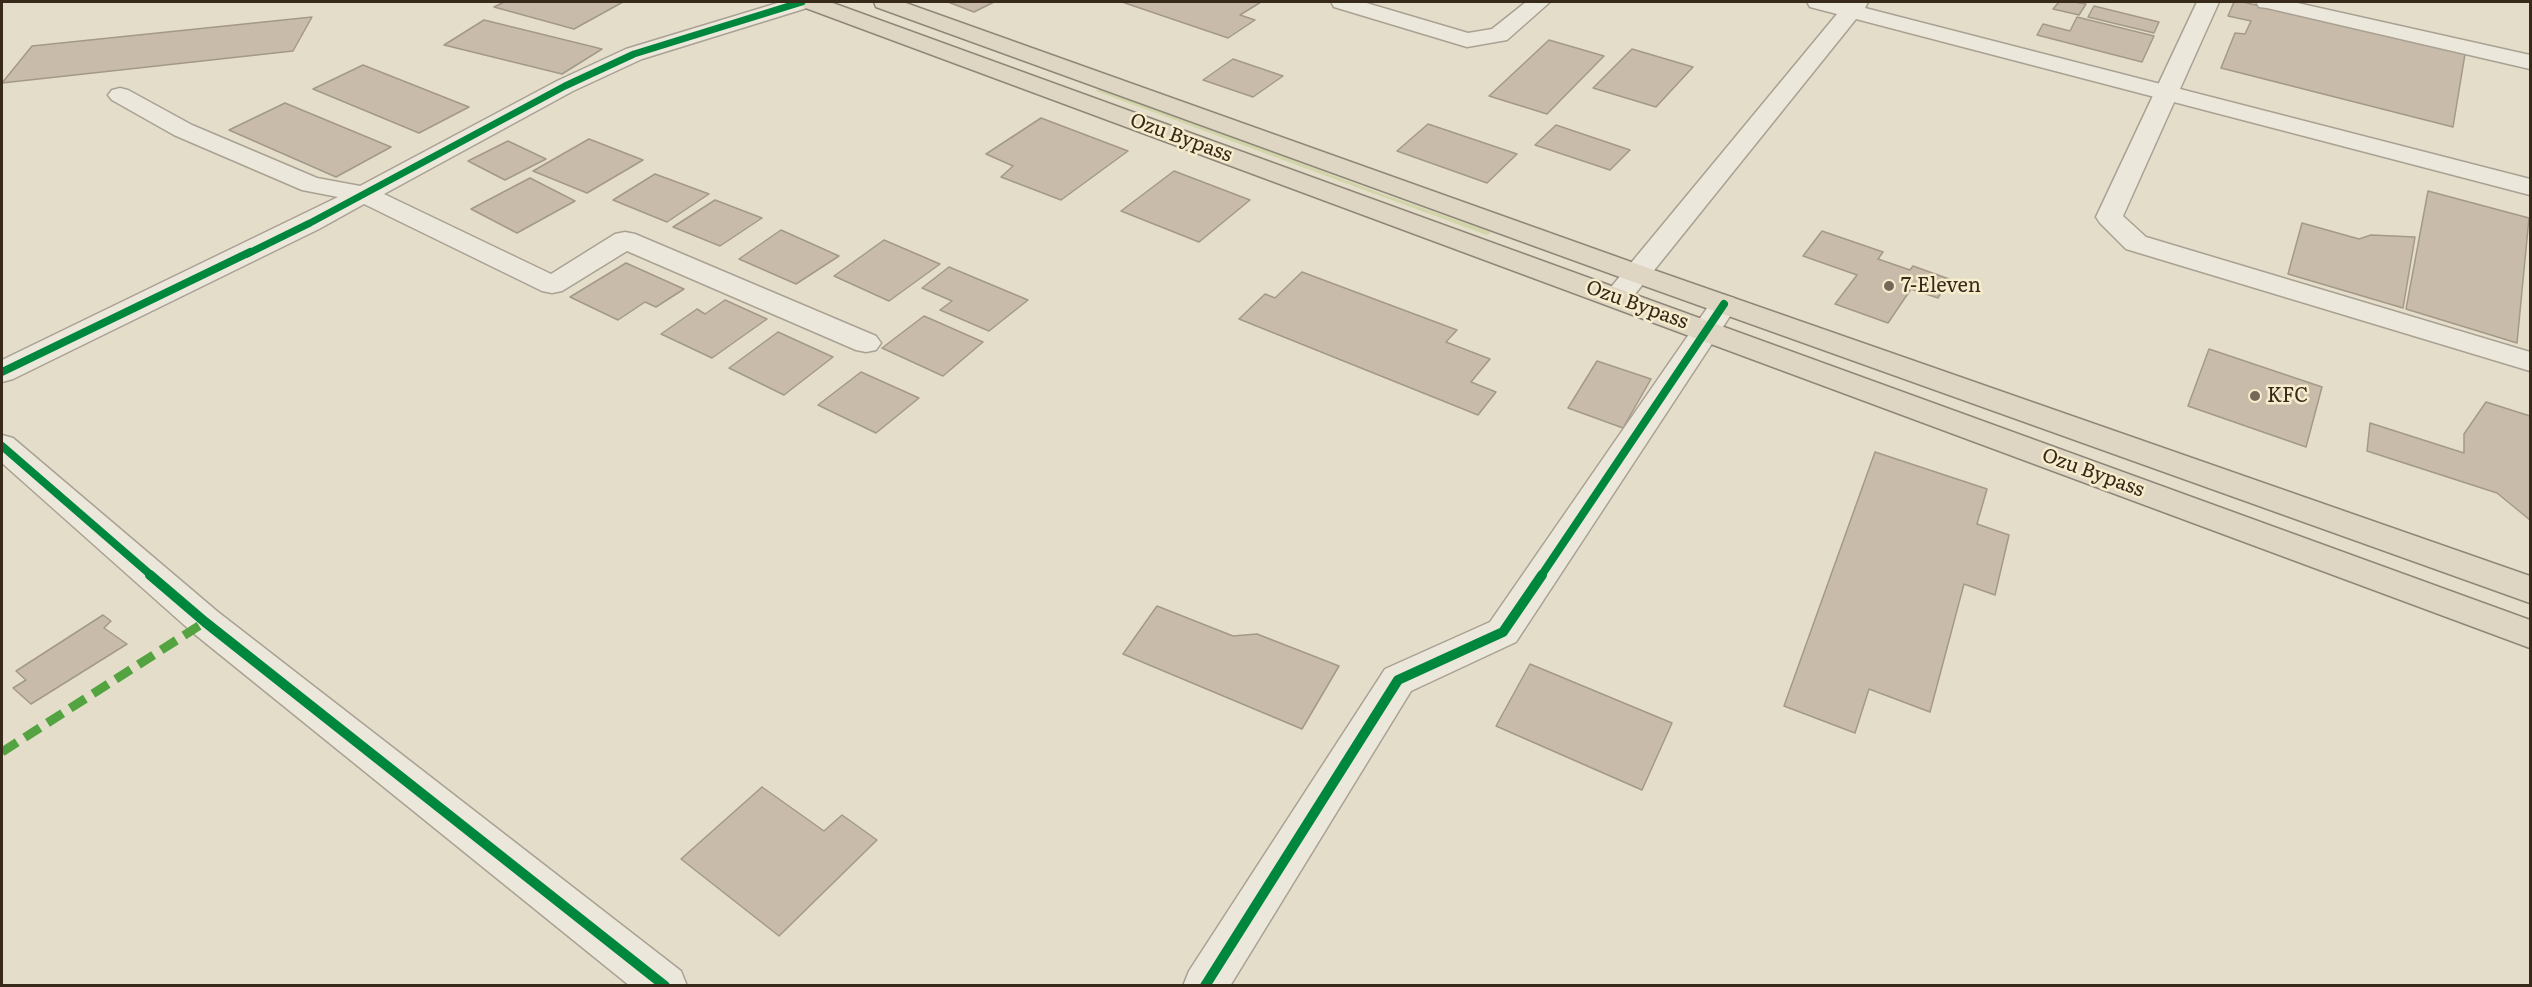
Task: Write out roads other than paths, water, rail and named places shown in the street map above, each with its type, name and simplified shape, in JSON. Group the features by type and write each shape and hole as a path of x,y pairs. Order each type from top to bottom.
{"highway":[{"name":"Ozu Bypass","path":"811,2 1617,298 1715,317 2530,590"},
{"name":"Ozu Bypass","path":"884,2 1638,274 1715,317 2530,634"}],"street":[{"path":"2,372 310,223 565,86 634,54 802,2"},
{"path":"1342,2 1467,40 1499,35 1539,2"},
{"path":"1818,2 1854,6 2166,92 2530,187"},
{"path":"2208,2 2109,217 2136,243 2530,362"},
{"path":"2267,2 2530,62"},
{"path":"1617,298 1854,6"},
{"path":"120,95 183,130 311,185 363,194 552,285 625,240 866,344"},
{"path":"1204,986 1398,680 1503,632 1715,317"},
{"path":"2,446 205,622 665,986"}],"place":[{"name":"7-Eleven","path":"1889,286"},
{"name":"KFC","path":"2255,396"}]}
